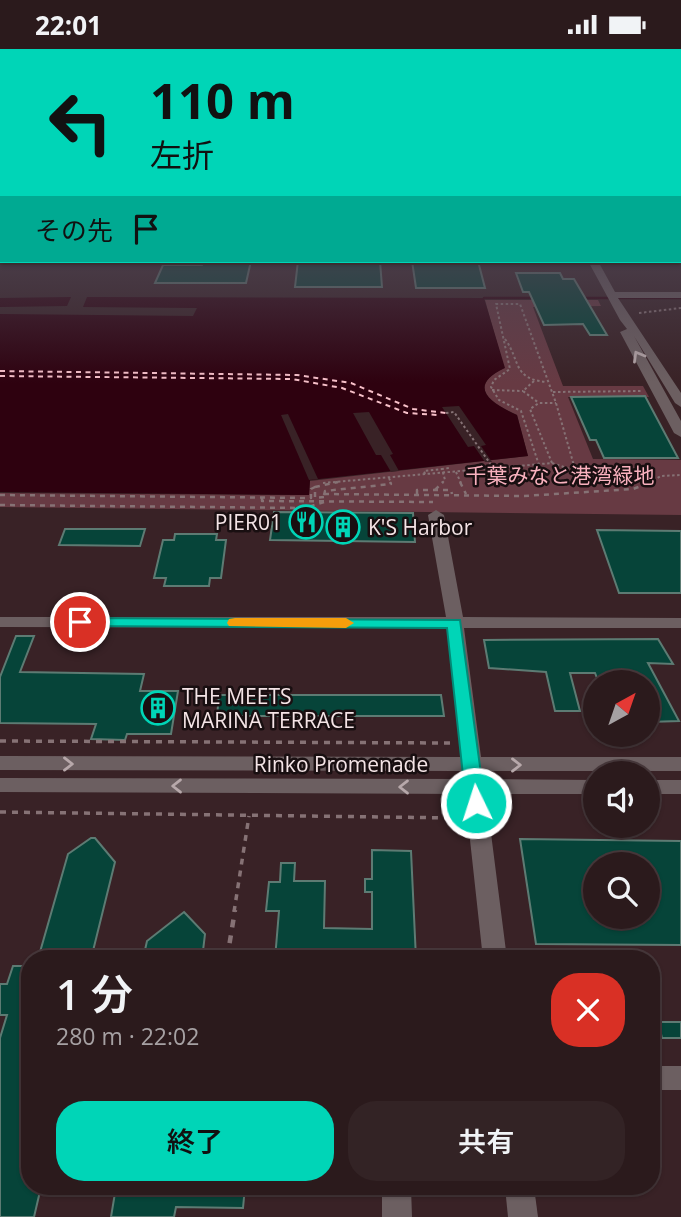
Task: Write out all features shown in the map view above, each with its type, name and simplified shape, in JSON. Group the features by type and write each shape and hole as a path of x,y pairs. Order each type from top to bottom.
{"street":[{"path":"600,275 625,320 639,335 678,391 681,403"},
{"path":"614,299 681,295"},
{"path":"614,299 681,306"},
{"path":"625,320 626,336 653,391 681,433"},
{"path":"653,391 678,391"},
{"path":"436,515 455,624 494,950"},
{"path":"0,622 681,623"},
{"name":"Rinko Promenade","path":"0,763 681,764"},
{"name":"Rinko Promenade","path":"0,785 583,787"},
{"path":"660,787 681,787"},
{"path":"660,1078 681,1078"},
{"path":"397,1195 397,1217"},
{"path":"521,1195 523,1217"}],"path":[{"path":"548,381 534,381 520,373 505,339 496,304 520,304 553,392 581,491"},
{"path":"638,314 647,309 681,306"},
{"path":"505,339 503,346 510,369 494,380 492,390 499,400 521,411 539,465"},
{"path":"523,391 534,381"},
{"path":"492,390 523,391 539,403"},
{"path":"553,392 653,391"},
{"path":"552,463 530,409 539,403 556,403"},
{"path":"446,413 454,412 494,468"},
{"path":"0,495 311,498 311,489 324,484 424,473 552,463 574,470"},
{"path":"424,473 449,468"},
{"path":"315,487 315,498 436,502 435,492 445,480 442,469"},
{"path":"456,472 466,495"},
{"path":"435,492 453,495 524,496 633,489 644,487 661,476 681,475"},
{"path":"324,498 325,491 391,484 388,477"},
{"path":"262,498 262,501 451,490 453,495"},
{"path":"119,506 122,496"},
{"path":"0,505 304,508 324,498"},
{"path":"0,741 470,743"},
{"path":"0,812 478,819"},
{"path":"228,950 249,815"}],"green space":[{"name":"千葉みなと港湾緑地","path":"485,300 598,300 601,306 533,307 563,386 643,386 649,397 568,397 593,459 681,460 681,515 0,507 0,493 309,495 310,481 528,456 517,415 491,400 486,394 486,382 504,368"}],"shaded area":[{"path":"71,297 67,306 0,307 0,298"},
{"path":"87,297 484,298 505,368 487,381 486,394 498,405 517,415 528,456 310,480 309,495 0,492 0,314 193,316 197,308 83,307"}],"pier":[{"path":"459,406 486,445 481,446 492,462 485,462 474,446 468,447 442,407"},
{"path":"369,412 393,454 390,455 399,471 391,472 381,455 376,455 353,413"},
{"path":"288,414 318,479 309,480 281,415"}],"building":[{"path":"159,275 248,275 246,283 155,283"},
{"path":"296,275 381,275 382,287 295,287"},
{"path":"414,275 482,275 485,288 416,288"},
{"path":"517,275 561,275 563,279 574,279 607,335 590,335 583,324 544,325 529,292 523,292"},
{"path":"645,396 678,458 604,458 596,440 590,440 571,397"},
{"name":"K'S Harbor","path":"274,512 413,513 415,542 270,540"},
{"path":"65,529 145,529 140,546 59,545"},
{"path":"597,530 681,531 681,593 619,593"},
{"path":"175,534 217,534 216,540 226,540 221,578 210,578 209,586 164,586 166,578 154,578 163,540 174,540"},
{"path":"16,636 34,636 20,672 144,674 140,691 178,691 171,734 127,734 125,740 91,739 96,724 0,723 0,677"},
{"path":"658,639 673,664 648,663 652,670 583,670 583,673 570,673 580,711 555,711 546,672 489,668 484,640"},
{"path":"660,685 679,721 660,722"},
{"path":"219,695 441,695 444,716 217,716"},
{"path":"95,838 115,862 93,950 41,950 68,854"},
{"path":"520,839 681,841 681,945 536,944"},
{"path":"372,850 411,851 416,950 276,950 279,911 266,911 269,882 280,882 281,863 295,863 294,881 325,881 324,928 372,929 372,892 365,892 365,879 372,879"},
{"path":"184,912 205,934 203,950 145,950 147,941"},
{"path":"13,966 21,966 21,1195 39,1195 34,1217 0,1217 0,1038 7,1015 0,1015 0,984 7,984"},
{"path":"660,1022 681,1022 681,1038 662,1038"},
{"path":"115,1195 244,1195 243,1208 176,1207 174,1217 111,1217"}],"waterway":[{"path":"484,298 537,298"},
{"path":"580,298 681,298"}],"ferry route":[{"path":"0,371 297,375 351,383 413,409 446,413"},
{"path":"0,376 292,379 342,388 407,413 438,415"}],"slow traffic":[{"path":"235,623 346,623"}],"place":[{"name":"PIER01","path":"306,522"},
{"name":"K'S Harbor","path":"343,527"},
{"name":"THE MEETS MARINA TERRACE","path":"158,708"}],"route":[{"path":"80,622 455,624 476,803"}]}
